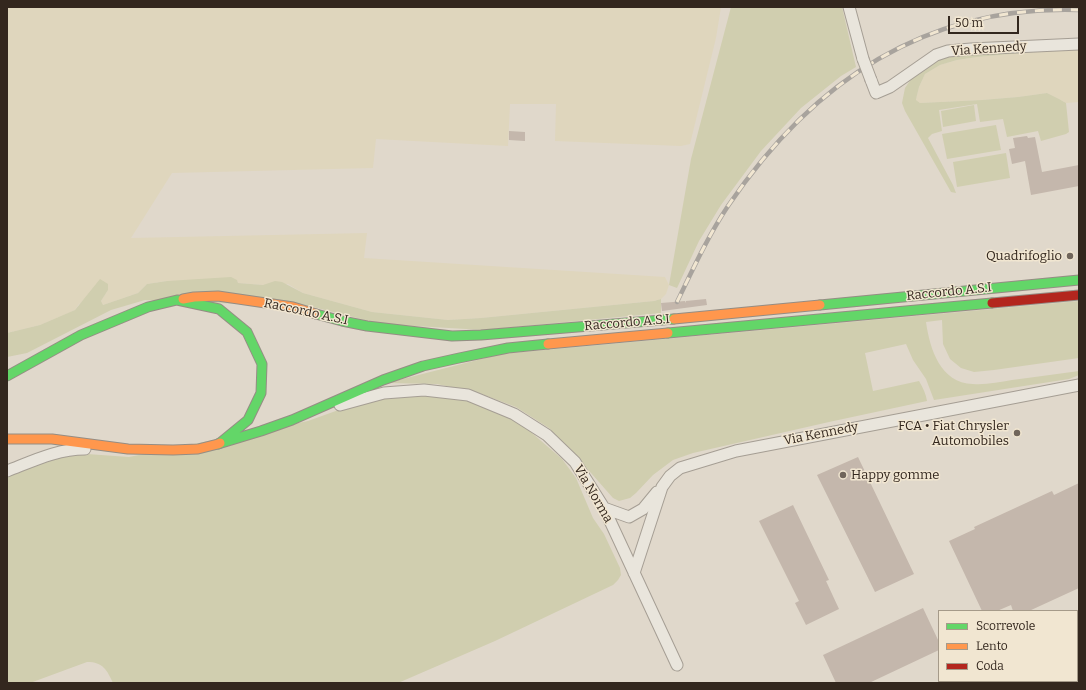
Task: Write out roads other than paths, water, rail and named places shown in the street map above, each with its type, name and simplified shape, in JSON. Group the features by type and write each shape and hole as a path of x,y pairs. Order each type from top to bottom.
{"street":[{"name":"Via Kennedy","path":"849,7 863,59 876,93 890,87 936,55 948,51 1079,44"},
{"name":"Raccordo A.S.I","path":"7,376 11,370 103,325 148,307 194,297 218,296 292,307 367,326 452,336 482,335 662,320 1079,280"},
{"name":"Raccordo A.S.I","path":"7,439 52,440 128,449 198,449 250,436 301,416 364,387 410,370 508,348 1079,295"},
{"path":"177,300 219,309 248,332 262,364 261,393 248,420 218,444"},
{"name":"Via Kennedy","path":"634,573 662,487 670,476 680,468 736,451 1079,385"},
{"name":"Via Norma","path":"301,416 384,393 424,390 468,395 514,414 547,435 575,462 604,508 677,665"},
{"path":"7,471 49,454 76,449 128,449"},
{"path":"604,508 629,517 643,509 662,487"}],"railway":[{"path":"677,302 707,241 728,206 761,162 797,122 836,88 878,60 923,37 971,21 1023,12 1079,10"}],"place":[{"name":"Quadrifoglio","path":"1070,256"},
{"name":"FCA • Fiat Chrysler Automobiles","path":"1017,433"},
{"name":"Happy gomme","path":"843,475"}]}
